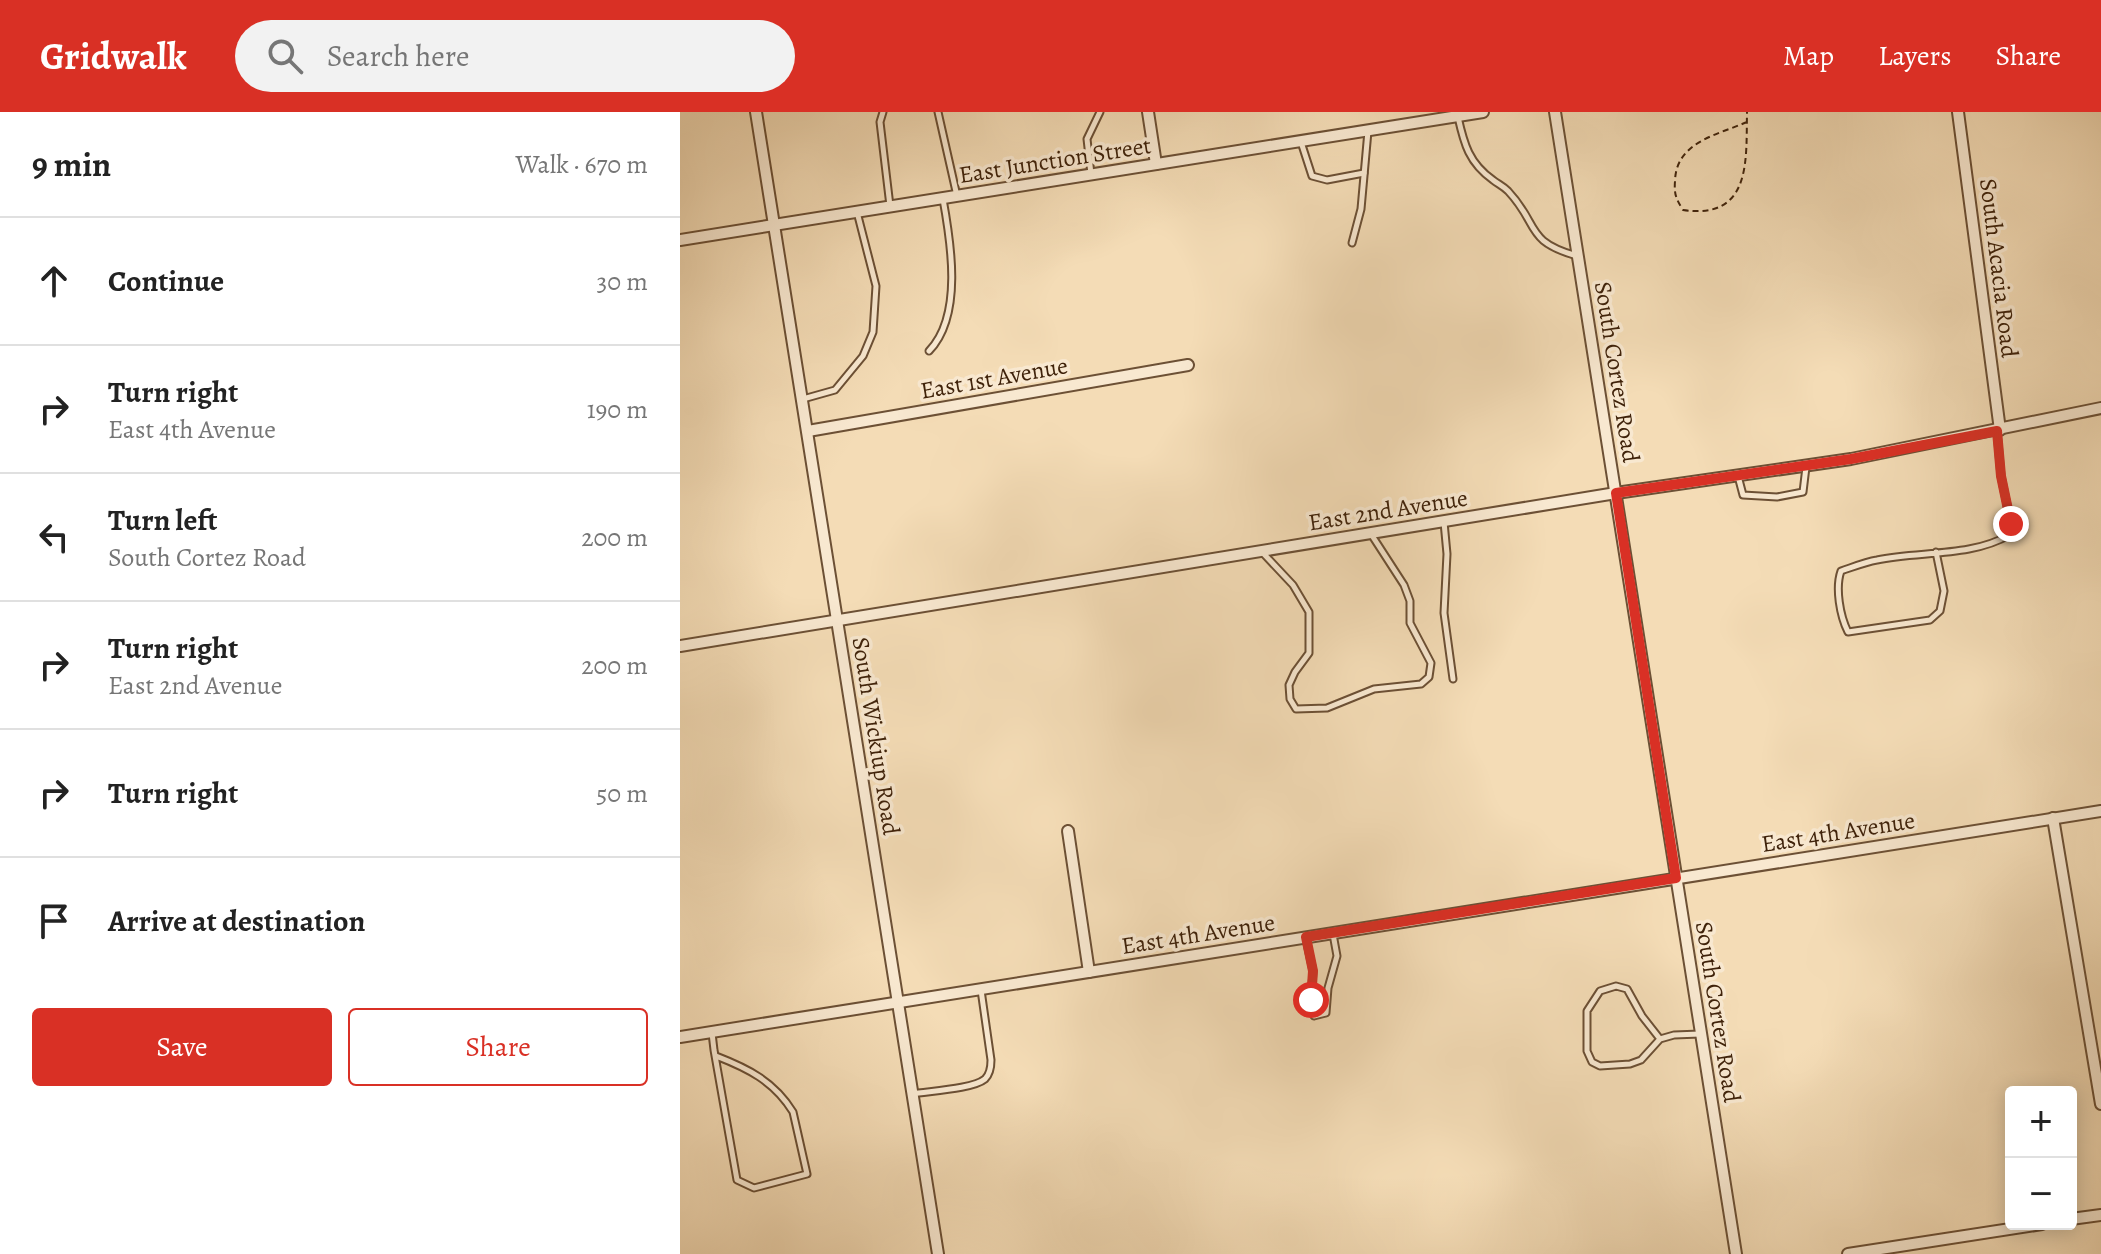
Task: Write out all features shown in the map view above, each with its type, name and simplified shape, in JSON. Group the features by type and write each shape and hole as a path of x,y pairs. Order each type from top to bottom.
{"street":[{"name":"South Wickiup Road","path":"756,112 938,1254"},
{"path":"1148,112 1156,164"},
{"name":"East Junction Street","path":"680,240 1483,112"},
{"name":"South Cortez Road","path":"1555,112 1736,1254"},
{"name":"South Acacia Road","path":"1958,112 1998,430"},
{"name":"East 1st Avenue","path":"808,431 1188,365"},
{"name":"East 2nd Avenue","path":"680,646 1616,493 1806,466 2101,408"},
{"name":"East 4th Avenue","path":"680,1037 2101,811"},
{"path":"2053,818 2101,1104"},
{"path":"1068,831 1089,972"},
{"path":"2077,1218 2101,1215"},
{"path":"1848,1254 2005,1230"}],"lane":[{"path":"883,112 880,122 890,207"},
{"path":"938,112 957,196"},
{"path":"1091,175 1087,139 1100,112"},
{"path":"1457,116 1465,150 1474,164 1506,188 1524,210 1535,234 1546,245 1578,257"},
{"path":"1352,243 1361,209 1368,130"},
{"path":"1301,141 1312,176 1327,180 1364,173"},
{"path":"929,351 946,326 950,292 951,262 943,198"},
{"path":"803,399 835,390 863,356 873,332 876,286 857,212"},
{"path":"1936,552 1944,591 1940,611 1930,620 1848,632 1837,581 1841,571 1876,560 1999,541 2009,535 2011,524 2001,476 1998,430"},
{"path":"1738,475 1743,495 1777,497 1803,492 1806,466"},
{"path":"1444,521 1447,554 1444,613 1453,679"},
{"path":"1261,552 1293,585 1309,612 1309,653 1289,685 1290,699 1296,709 1327,708 1374,689 1421,684 1429,677 1431,663 1410,623 1410,601 1404,585 1371,534"},
{"path":"1306,937 1313,971 1311,1000 1314,1016 1326,1013 1328,988 1337,956 1333,933"},
{"path":"1660,1039 1627,989 1616,986 1600,991 1587,1011 1587,1051 1592,1062 1600,1066 1641,1060 1660,1039 1701,1034"},
{"path":"912,1094 977,1084 987,1077 991,1060 981,989"},
{"path":"711,1032 737,1180 754,1188 807,1174 793,1112 787,1103 761,1077 716,1056"}],"path":[{"path":"1747,112 1747,122 1744,181 1729,200 1716,208 1699,212 1683,210 1674,197 1679,159 1691,146 1747,122"}],"route":[{"path":"1311,1000 1313,971 1306,937 1676,878 1616,493 1851,459 1997,431 2001,476 2011,524"}]}
